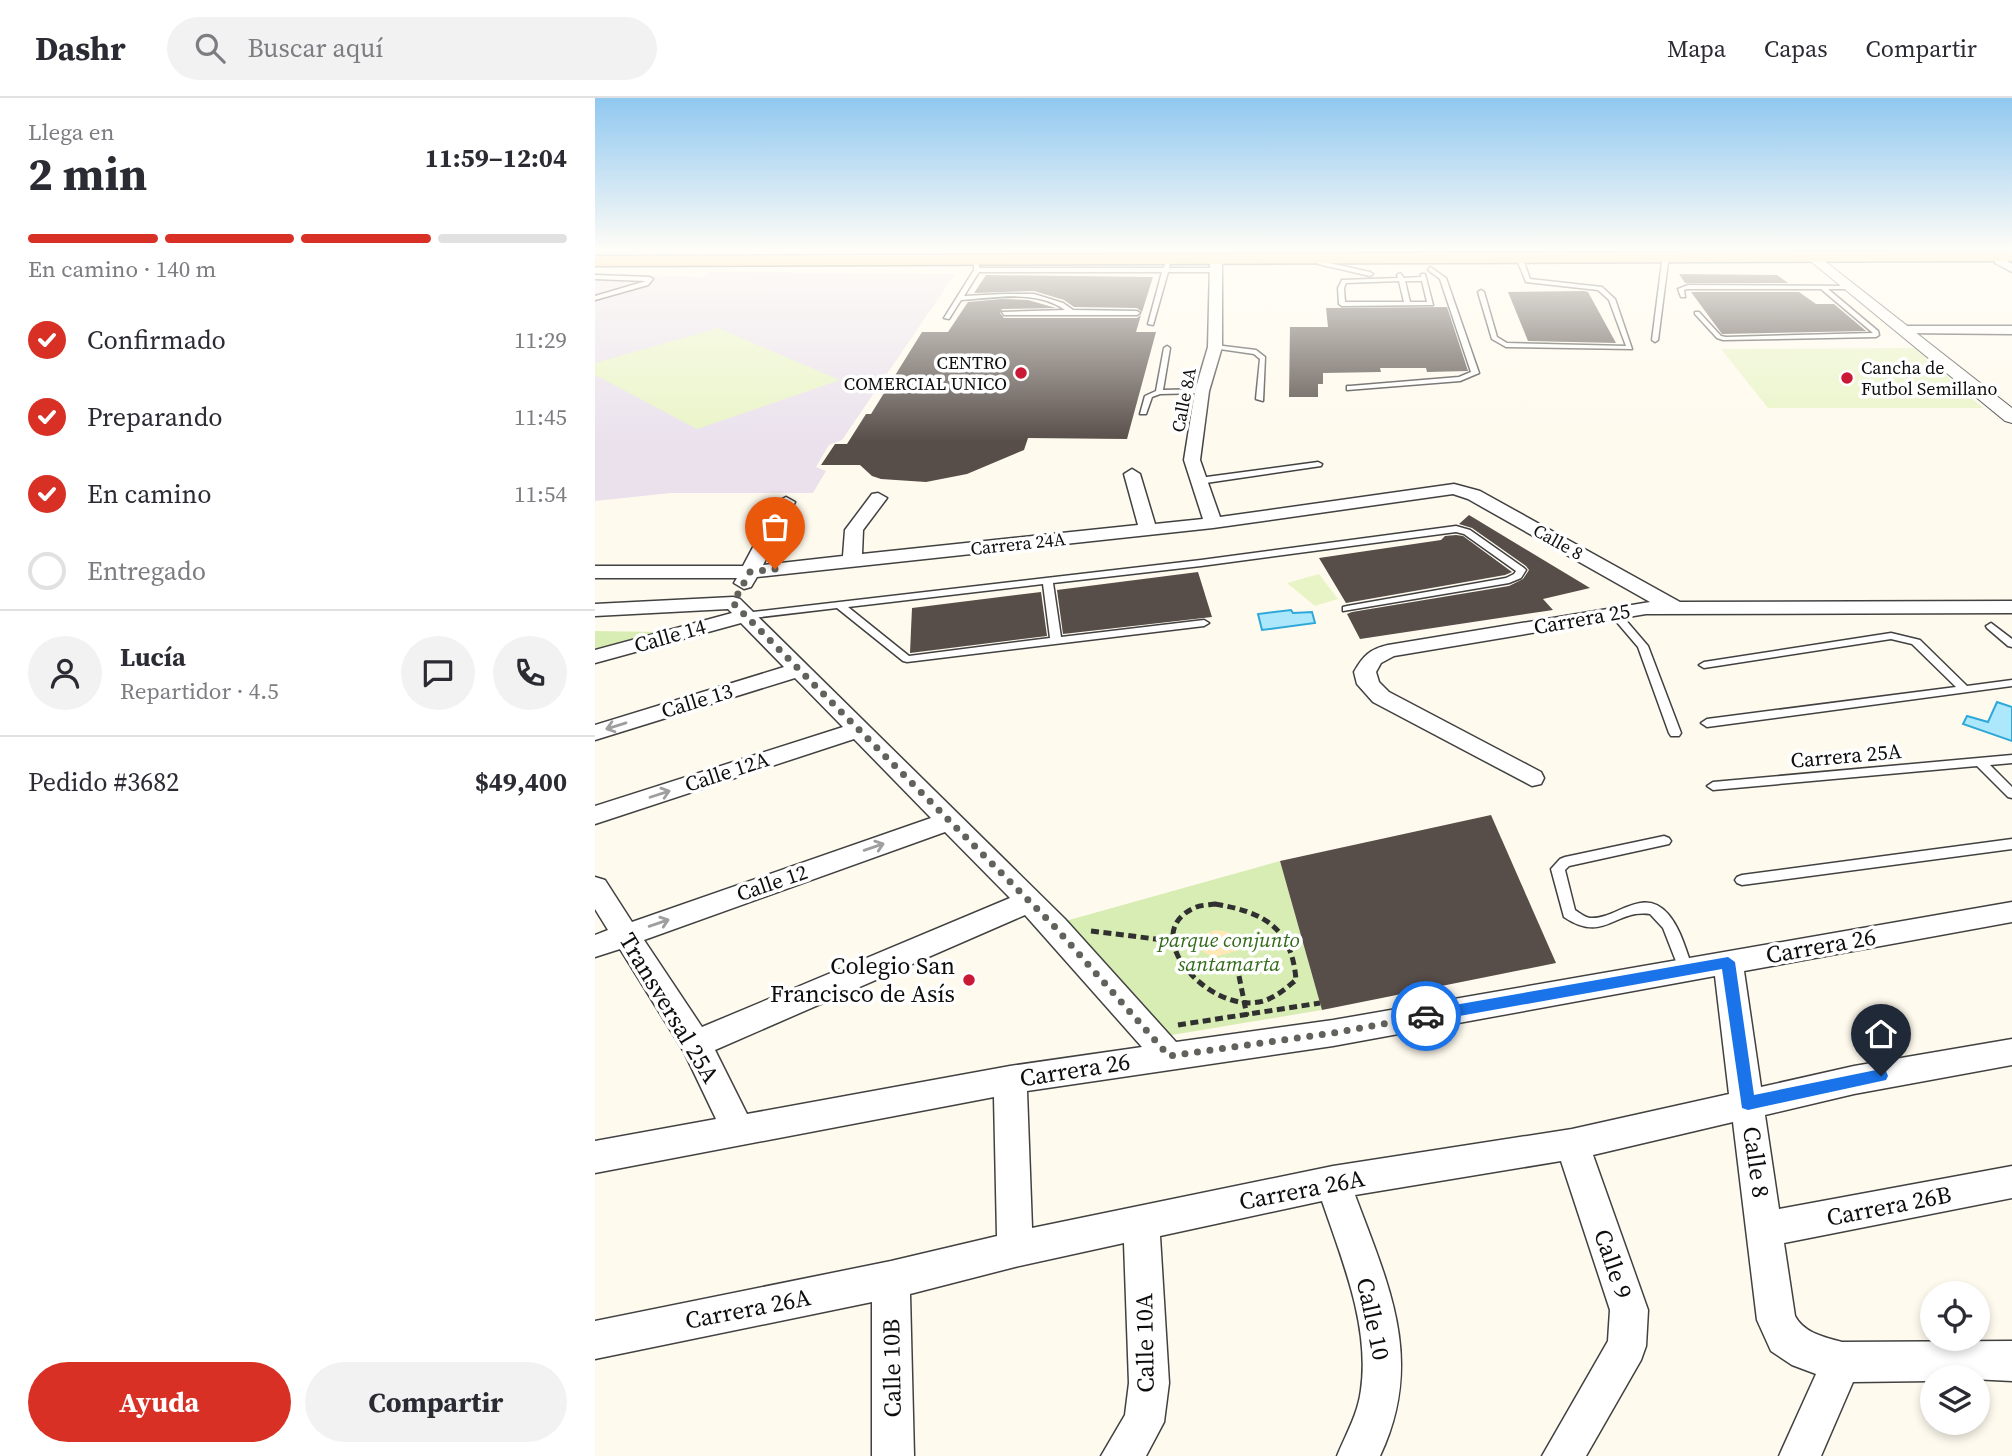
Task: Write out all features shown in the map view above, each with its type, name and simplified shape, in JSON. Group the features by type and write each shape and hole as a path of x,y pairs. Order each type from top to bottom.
{"street":[{"name":"Calle 8A","path":"1199,481 1192,460 1202,391 1215,347 1217,314"},
{"path":"1885,314 2012,417"},
{"path":"1905,330 2012,330"},
{"path":"1132,474 1148,529"},
{"path":"1199,481 1213,523"},
{"name":"Carrera 24A","path":"595,572 750,572 852,562 1213,523 1439,489"},
{"name":"Calle 8","path":"1439,489 1454,489 1474,495 1674,607"},
{"path":"852,562 854,530 878,498"},
{"path":"739,609 750,572 786,502"},
{"name":"Carrera 25","path":"1532,778 1381,696 1368,684 1365,672 1372,659 1388,651 1613,613 1674,607 2012,607"},
{"path":"595,610 739,609 1171,1041"},
{"name":"Calle 14","path":"595,657 739,609"},
{"name":"Calle 13","path":"595,733 798,670"},
{"name":"Calle 12A","path":"595,815 858,730"},
{"name":"Calle 12","path":"595,946 949,821"},
{"name":"Transversal 25A","path":"595,887 696,1044 738,1131"},
{"path":"696,1044 1030,901"},
{"name":"Carrera 26","path":"595,1157 1010,1080 1171,1041 1333,1033 2012,912"},
{"name":"Calle 8","path":"1728,962 1766,1229 1776,1320 1785,1337 1806,1351 1842,1363"},
{"name":"Carrera 26A","path":"595,1340 891,1280 1015,1249 1333,1182 1572,1144 1854,1080 2012,1052"},
{"path":"1010,1080 1015,1249"},
{"name":"Calle 9","path":"1563,1456 1627,1346 1629,1310 1572,1144"},
{"name":"Calle 10","path":"1333,1182 1372,1300 1380,1331 1384,1369 1380,1411 1358,1456"},
{"name":"Carrera 26B","path":"1766,1229 2012,1182"},
{"name":"Calle 10A","path":"1122,1456 1144,1422 1149,1383 1141,1223"},
{"name":"Calle 10B","path":"891,1280 893,1456"},
{"path":"1800,1456 1842,1363 2012,1361"}],"lane":[{"path":"947,318 949,314"},
{"path":"1151,324 1153,314"},
{"path":"1350,388 1459,379 1475,373 1455,314"},
{"path":"1487,314 1493,338 1506,345 1630,348 1618,314"},
{"path":"1655,340 1658,314"},
{"path":"1698,314 1719,337 1725,339 1876,335 1876,332 1854,314"},
{"path":"1215,347 1256,352 1263,358 1260,399"},
{"path":"1159,392 1167,348"},
{"path":"1143,412 1149,396 1159,392 1202,391"},
{"path":"1199,481 1318,464"},
{"path":"739,609 839,606 1456,529 1467,532 1521,570 1518,576 1509,580 1347,609"},
{"path":"1048,582 1056,641"},
{"path":"839,606 907,659 1204,623"},
{"path":"1613,613 1643,646 1675,733"},
{"path":"1991,626 2012,644"},
{"path":"1704,665 1891,636 1916,642 1964,689"},
{"path":"1707,723 2012,683"},
{"name":"Carrera 25A","path":"1713,786 1982,764 2012,759"},
{"path":"1982,764 2012,794"},
{"path":"1664,841 1565,862 1558,869 1569,913 1579,920 1590,923 1645,907 1655,909 1663,916 1686,969"},
{"path":"1742,880 2012,844"}],"path":[{"path":"1223,903 1245,909 1272,925 1292,946 1298,968 1296,980 1284,993 1262,1003 1244,1005 1220,998 1192,976 1182,964 1172,941 1172,931 1179,920 1197,908 1223,903"},
{"path":"1055,927 1203,945"},
{"path":"1239,976 1247,1017"},
{"path":"1171,1041 1247,1017 1320,1003"}],"shaded area":[{"path":"595,314 928,314 842,440 829,445 816,467 826,471 813,493 671,493 595,501"}],"green space":[{"path":"718,328 840,380 697,429 595,375 595,363"},
{"name":"Cancha de Futbol Semillano","path":"1915,348 1983,408 1768,408 1721,349"},
{"path":"1319,574 1338,599 1315,606 1287,583"},
{"path":"595,631 661,632 595,651"},
{"name":"parque conjunto santamarta","path":"1280,861 1322,1010 1154,1038 1044,927"}],"sand":[{"path":"1215,930 1235,936 1239,942 1236,951 1214,957 1203,952 1206,934"}],"water":[{"path":"1291,610 1293,613 1312,612 1315,623 1262,630 1258,614"},
{"path":"1997,702 2012,707 2012,741 1963,724 1967,716 1988,722"}],"building":[{"name":"CENTRO COMERCIAL UNICO","path":"960,314 1001,314 1004,318 1137,318 1141,315 1136,332 1156,332 1127,439 1028,438 1024,450 967,474 926,482 881,479 872,476 860,465 821,465 835,444 847,444 866,414 871,414 922,332 948,332"},
{"path":"1327,314 1449,314 1468,371 1427,372 1426,368 1380,368 1381,372 1323,373 1323,384 1318,384 1318,397 1289,397 1290,327 1328,327"},
{"path":"1517,314 1600,314 1616,343 1528,341"},
{"path":"1708,314 1846,314 1866,331 1722,334"},
{"path":"1469,515 1590,588 1543,599 1553,610 1360,639 1347,614 1509,586 1523,579 1529,570 1526,566 1472,528 1459,524"},
{"path":"1445,536 1463,536 1512,572 1346,603 1319,558 1441,540"},
{"path":"1198,572 1212,617 1063,634 1057,590"},
{"path":"1041,592 1047,636 910,653 912,608"},
{"path":"1491,815 1556,963 1322,1010 1280,861"}],"way so far":[{"path":"775,569 750,572 733,603 1055,927 1169,1056 1333,1033 1426,1016"}],"place":[{"name":"CENTRO COMERCIAL UNICO","path":"1021,373"},
{"name":"Cancha de Futbol Semillano","path":"1847,378"},
{"name":"Colegio San Francisco de Asís","path":"969,980"}],"route":[{"path":"1426,1016 1728,962 1748,1103 1881,1076"}]}
